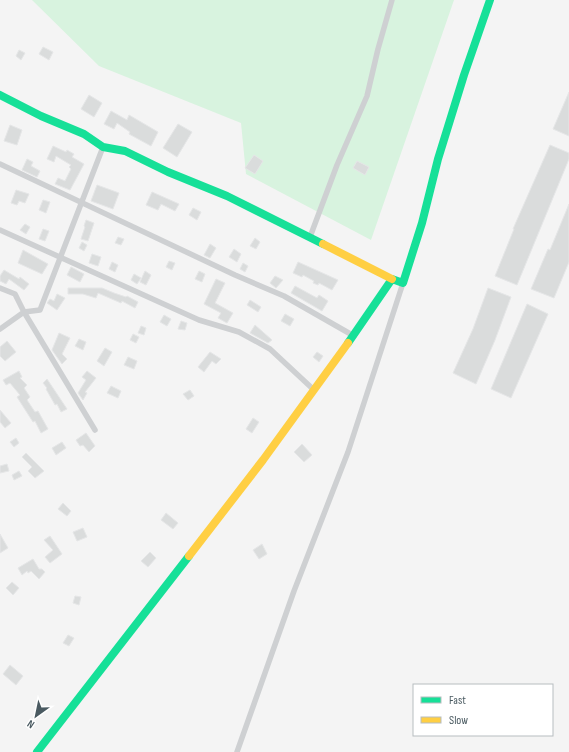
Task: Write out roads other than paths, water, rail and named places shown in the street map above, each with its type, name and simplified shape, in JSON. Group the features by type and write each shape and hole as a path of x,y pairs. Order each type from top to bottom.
{"main road":[{"path":"0,96 84,134 103,147 125,151 168,172 227,196 392,279 403,283 422,223 438,159 464,75 490,0"},
{"path":"37,752 218,519 354,336 392,279"}],"street":[{"path":"310,237 337,165 367,96 392,0"},
{"path":"0,329 24,312 40,310 103,147"},
{"path":"0,164 235,275 284,296 354,336"},
{"path":"0,230 199,320 239,332 270,349 314,390"},
{"path":"237,752 294,591 348,452 403,283"},
{"path":"0,288 15,294 24,312 95,430"}]}
